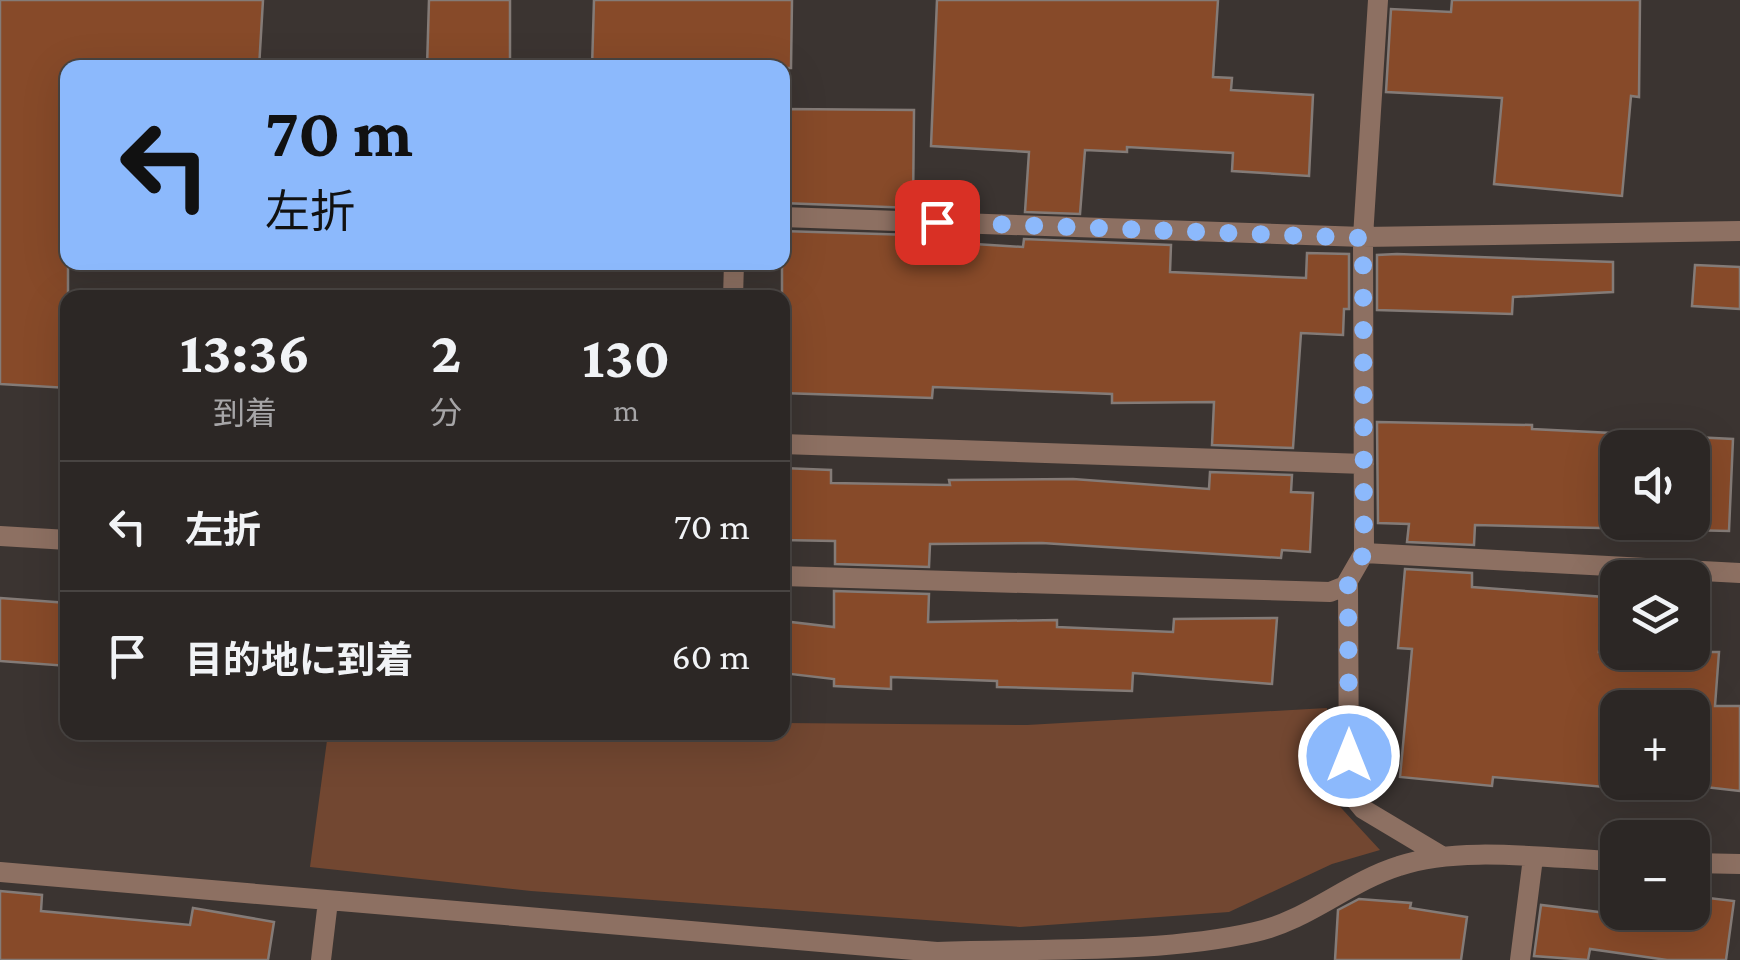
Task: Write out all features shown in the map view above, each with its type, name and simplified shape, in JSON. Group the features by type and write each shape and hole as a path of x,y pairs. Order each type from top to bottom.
{"street":[{"path":"1378,0 1363,238 1364,553 1348,582 1349,792 1363,809 1440,856"},
{"path":"790,217 1363,238 1740,231"},
{"path":"790,444 1364,464"},
{"path":"0,536 60,540"},
{"path":"1364,553 1740,573"},
{"path":"790,576 1330,592 1348,582"},
{"path":"0,872 941,956 1160,944 1254,933 1304,914 1376,874 1440,856 1600,860"},
{"path":"1520,960 1534,858"},
{"path":"1710,863 1740,864"},
{"path":"321,960 328,901"}],"shaded area":[{"path":"1327,708 1331,797 1380,850 1332,864 1229,912 1020,927 531,891 310,867 327,740 790,740 790,723 1027,725"}],"building":[{"path":"0,0 263,0 259,60 60,60 60,270 68,270 68,290 60,290 60,388 0,384"},
{"path":"429,0 510,0 510,60 427,60"},
{"path":"594,0 792,0 791,68 790,60 592,60"},
{"path":"937,0 1218,0 1213,77 1232,78 1231,90 1313,95 1309,176 1232,171 1233,153 1127,147 1127,152 1085,150 1080,214 1025,212 1029,152 931,146"},
{"path":"1452,0 1640,0 1639,97 1631,96 1622,196 1494,184 1502,98 1386,92 1391,9 1451,12"},
{"path":"790,109 914,110 913,208 790,203"},
{"path":"790,231 912,235 912,240 1023,247 1024,239 1171,245 1170,272 1306,278 1307,253 1349,254 1349,309 1344,309 1343,335 1301,333 1293,448 1212,445 1214,402 1112,403 1112,394 933,387 932,398 790,393 790,290 782,290 782,270 790,270"},
{"path":"1377,255 1613,262 1613,292 1513,297 1512,314 1377,310"},
{"path":"1695,265 1740,267 1740,309 1692,306"},
{"path":"1377,422 1532,425 1532,429 1600,432 1600,528 1475,525 1474,545 1407,542 1409,524 1378,523"},
{"path":"1710,438 1733,439 1729,531 1710,531"},
{"path":"790,468 831,470 831,483 950,485 949,480 1073,479 1209,489 1210,472 1292,475 1291,492 1313,493 1310,552 1282,550 1281,558 1042,543 930,544 929,567 835,564 835,541 790,540"},
{"path":"1405,569 1472,573 1472,587 1600,597 1600,670 1710,670 1710,652 1719,652 1715,706 1740,706 1740,791 1710,788 1710,690 1600,690 1600,787 1493,777 1492,786 1400,777 1412,649 1398,648"},
{"path":"834,591 929,594 928,622 1057,620 1057,627 1173,632 1174,619 1277,618 1272,684 1133,673 1132,691 997,687 997,681 891,677 891,689 834,686 834,679 790,674 790,622 834,627"},
{"path":"0,598 60,602 60,665 0,661"},
{"path":"0,891 42,895 41,911 190,925 193,908 274,922 268,960 0,960"},
{"path":"1710,898 1734,901 1726,960 1667,960 1590,949 1588,960 1534,956 1541,905 1600,912 1600,930 1710,930"},
{"path":"1359,899 1411,903 1410,908 1467,917 1461,960 1335,960 1338,910"}],"route":[{"path":"937,222 1363,238 1364,553 1348,582 1349,756"}]}
